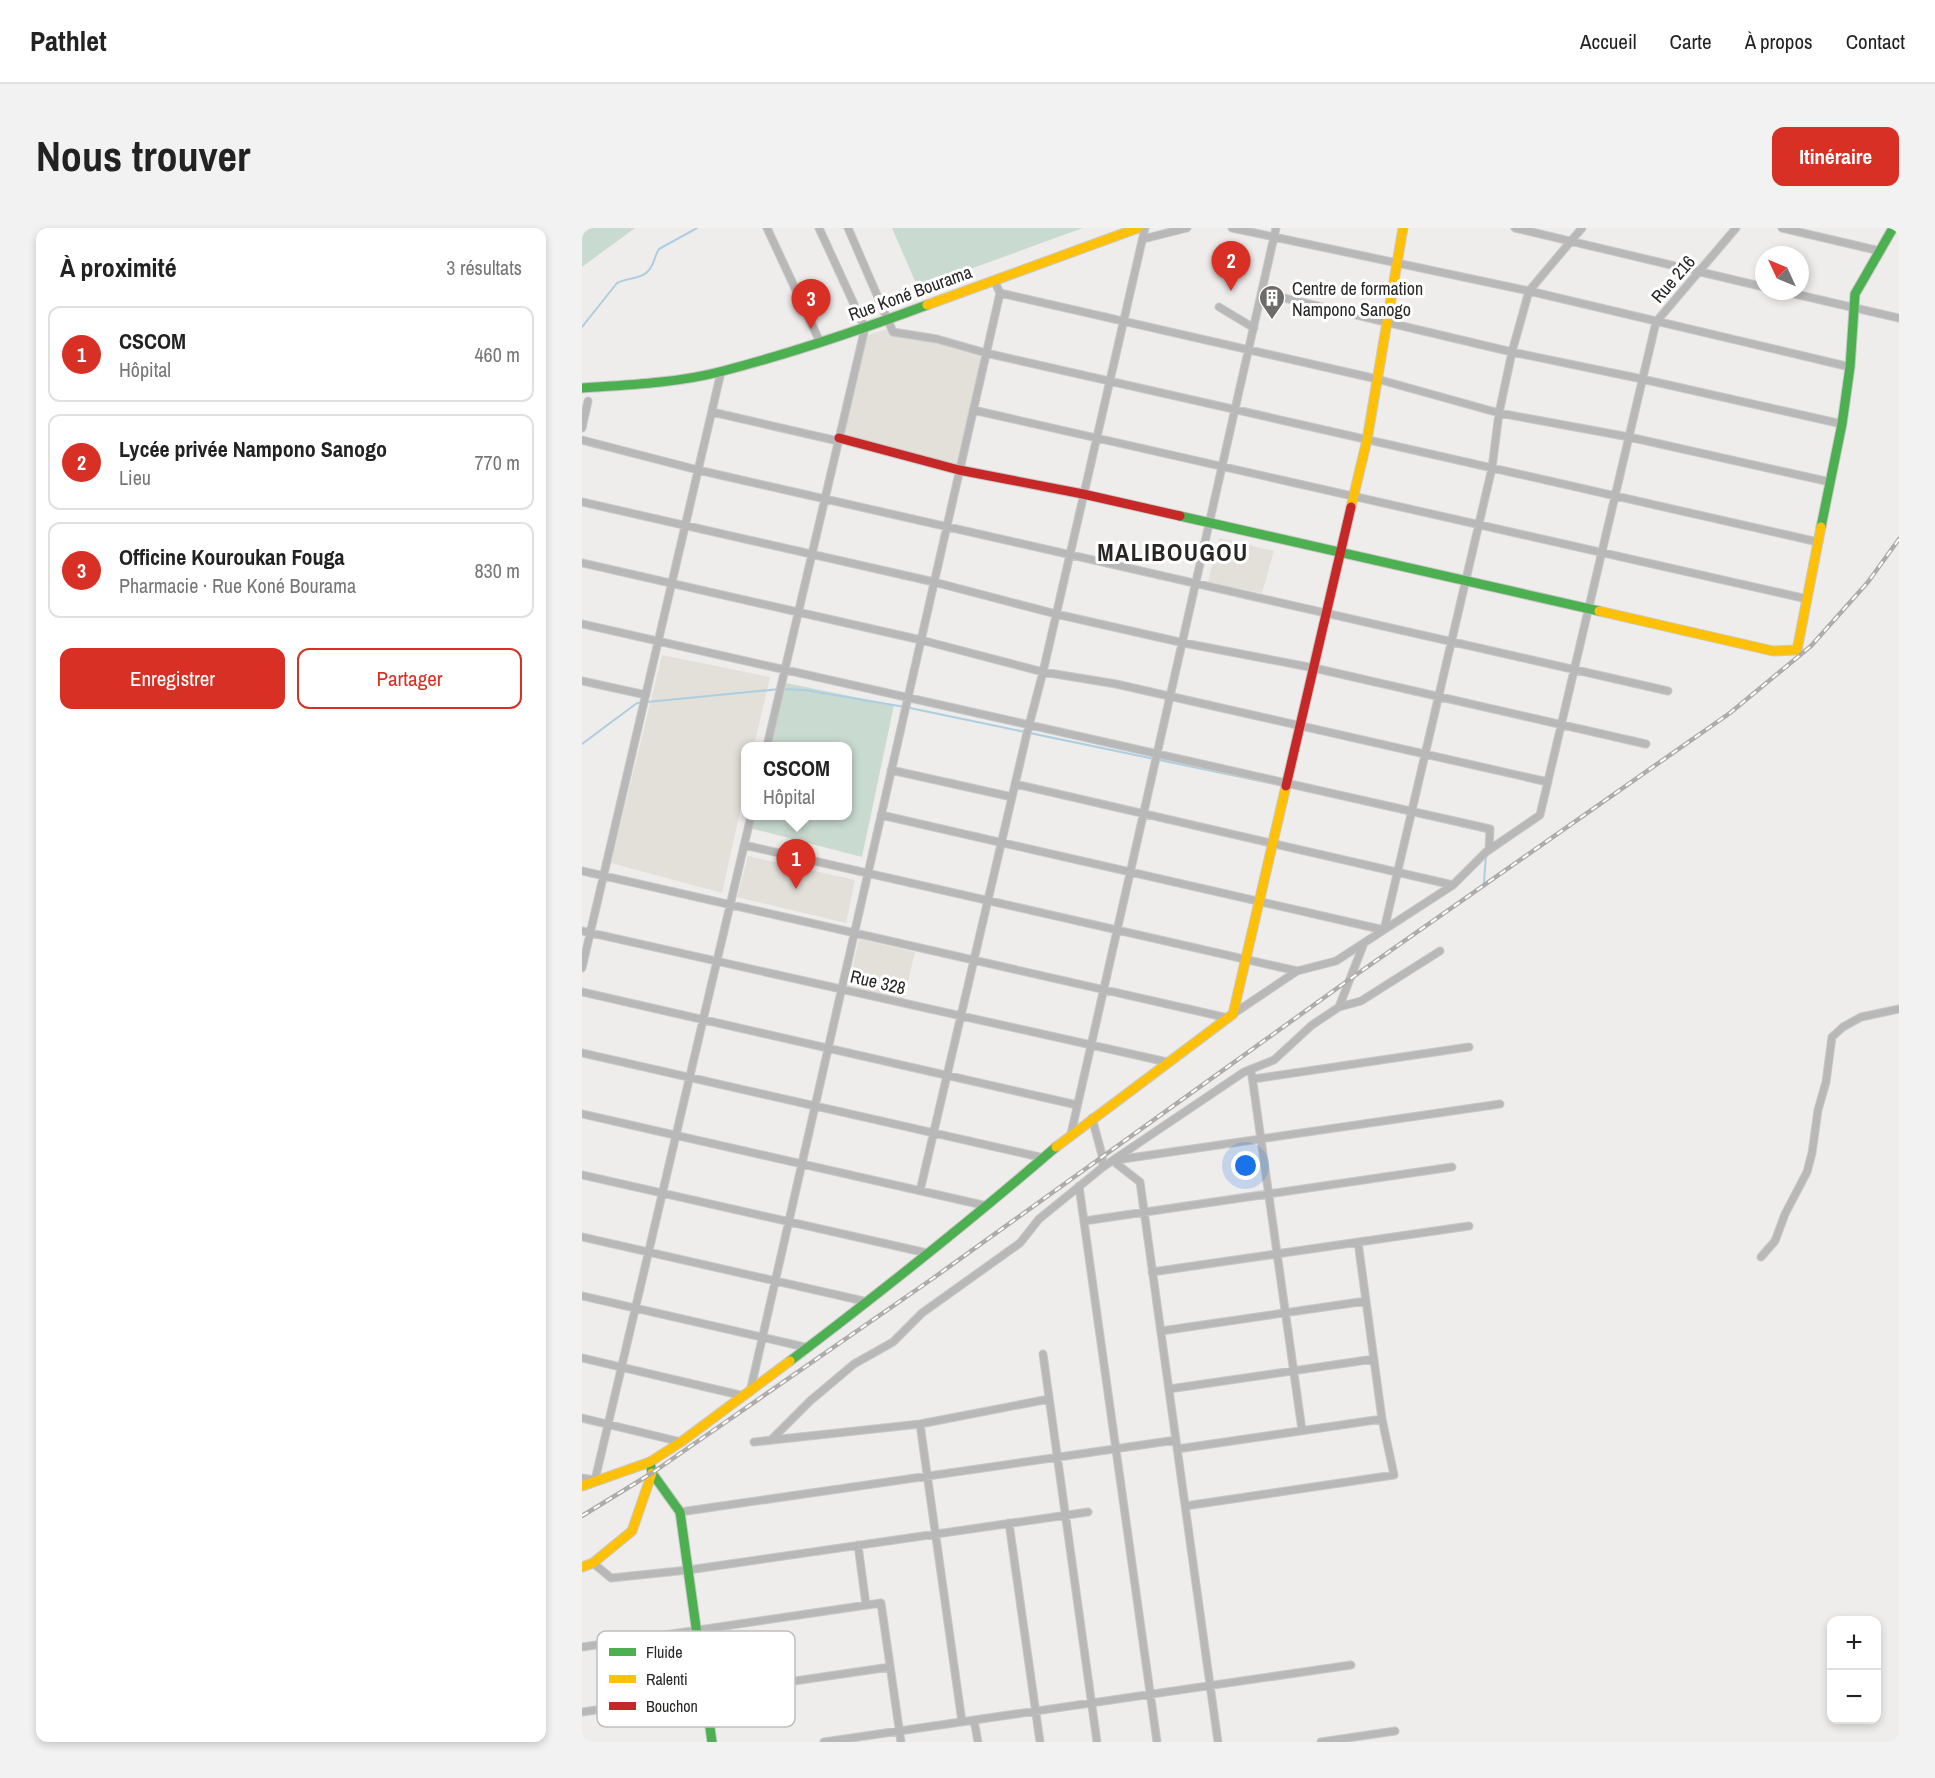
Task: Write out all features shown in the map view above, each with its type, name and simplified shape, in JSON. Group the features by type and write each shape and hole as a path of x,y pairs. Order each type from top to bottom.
{"main road":[{"name":"Rue Koné Bourama","path":"582,388 644,384 721,372 864,327 1138,228"},
{"path":"582,1486 650,1462 681,1442 868,1302 987,1206 1071,1134 1231,1016 1260,902 1367,440 1403,228"},
{"path":"838,440 959,470 1083,494 1773,651 1797,650 1842,424 1850,367 1855,294 1893,228"},
{"path":"650,1462 652,1473 680,1512 697,1630"},
{"path":"582,1567 593,1563 632,1531 652,1473"},
{"path":"710,1727 712,1742"}],"street":[{"path":"767,228 820,342"},
{"path":"768,742 864,327 819,228"},
{"path":"848,228 893,332 937,339 986,353 1818,542"},
{"path":"920,1191 1145,228"},
{"path":"1143,238 1187,228"},
{"path":"1232,228 1276,232 1396,263 1529,291 1850,367"},
{"path":"1515,228 1755,285"},
{"path":"1384,930 1492,468 1499,413 1512,352 1529,291 1582,228"},
{"name":"Rue 216","path":"1656,322 1736,228"},
{"path":"1782,228 1880,251"},
{"path":"1811,235 1816,228"},
{"path":"1071,1134 1276,232"},
{"path":"582,1358 747,1394 789,1221 986,353 999,293 993,279"},
{"path":"1263,292 1512,352 1842,424"},
{"path":"999,293 1377,379 1499,413 1629,437 1830,483"},
{"path":"1809,297 1899,318"},
{"path":"1220,307 1254,328"},
{"path":"582,871 1104,990 1231,1016 1297,971 1336,961 1384,930 1453,885 1489,849 1540,815 1656,322"},
{"path":"582,968 721,372"},
{"path":"582,428 588,401"},
{"path":"973,410 1807,599"},
{"path":"712,412 838,440"},
{"path":"582,440 698,470 1668,691"},
{"path":"582,502 934,582 1056,614 1184,643 1314,668 1646,744"},
{"path":"582,562 921,640 1043,672 1116,684 1548,782"},
{"path":"582,624 1490,829 1489,849"},
{"path":"582,681 646,695"},
{"path":"891,770 1012,797"},
{"path":"1016,784 1453,885"},
{"path":"881,815 1384,930"},
{"path":"582,1478 595,1480 750,820"},
{"path":"744,845 1297,971"},
{"name":"Rue 328","path":"582,931 1167,1062"},
{"path":"1339,1007 1364,943"},
{"path":"772,1439 810,1401 854,1364 893,1342 922,1312 1020,1243 1039,1219 1103,1167 1235,1078 1274,1060 1312,1025 1339,1007 1361,1001 1440,951"},
{"path":"582,992 1077,1105"},
{"path":"1761,1257 1774,1241 1807,1172 1818,1110 1826,1082 1832,1037 1843,1027 1861,1017 1899,1009"},
{"path":"1253,1079 1469,1047"},
{"path":"582,1053 1044,1158"},
{"path":"1251,1069 1302,1430"},
{"path":"1113,1161 1500,1104"},
{"path":"582,1114 987,1206"},
{"path":"1092,1118 1103,1167"},
{"path":"1113,1161 1140,1182 1218,1742"},
{"path":"1084,1221 1452,1167"},
{"path":"582,1175 927,1253"},
{"path":"1079,1186 1157,1742"},
{"path":"1152,1272 1469,1226"},
{"path":"582,1237 868,1302"},
{"path":"1185,1506 1394,1475 1383,1419 1358,1242"},
{"path":"582,1296 809,1348"},
{"path":"1161,1331 1366,1301"},
{"path":"1043,1354 1097,1742"},
{"path":"1169,1389 1374,1359"},
{"path":"754,1442 920,1424 1049,1399"},
{"path":"582,1418 681,1442"},
{"path":"1177,1449 1383,1419"},
{"path":"920,1424 962,1722"},
{"path":"680,1512 1176,1440"},
{"path":"593,1563 611,1578 688,1570 1088,1512"},
{"path":"1009,1523 1040,1742"},
{"path":"858,1545 866,1605"},
{"path":"690,1631 881,1603 901,1742"},
{"path":"582,1647 597,1645"},
{"path":"824,1742 1351,1665"},
{"path":"795,1681 890,1667"},
{"path":"582,1712 597,1710"},
{"path":"975,1720 978,1742"},
{"path":"1321,1742 1395,1731"}],"shaded area":[{"path":"893,327 923,336 984,348 956,467 836,436 865,336"},
{"path":"1219,538 1274,551 1262,593 1208,582"},
{"path":"662,655 770,677 755,742 741,742 741,807 722,893 611,863"},
{"path":"748,856 855,880 846,923 737,897"},
{"path":"859,939 915,952 904,999 848,986"}],"green space":[{"path":"582,228 635,228 582,267"},
{"path":"892,228 1083,228 918,288"},
{"path":"786,683 894,705 862,857 750,828 752,820 852,820 852,742 771,742"}],"waterway":[{"path":"582,327 617,283 644,274 652,265 659,249 697,228"},
{"path":"582,744 637,703 780,689 805,690 905,707 1284,786"},
{"path":"1290,787 1487,832 1487,834"},
{"path":"1484,882 1486,855"}],"railway":[{"path":"582,1516 652,1473 932,1279 1350,979 1730,713 1811,646 1868,582 1899,539"}],"traffic: fast":[{"path":"1821,527 1842,424 1850,367 1855,294 1893,228"},
{"path":"582,388 671,381 723,371 826,341 927,305"},
{"path":"1180,516 1599,611"},
{"path":"790,1361 925,1256 1056,1147"},
{"path":"650,1462 652,1473 680,1512 697,1631"},
{"path":"710,1727 712,1742"}],"traffic: slow":[{"path":"927,305 1138,228"},
{"path":"1351,507 1367,440 1403,228"},
{"path":"1599,611 1773,651 1797,650 1821,527"},
{"path":"1056,1147 1233,1014 1286,786"},
{"path":"582,1486 650,1462 681,1442 790,1361"},
{"path":"582,1567 593,1563 632,1531 652,1473"}],"traffic: jam":[{"path":"839,438 959,470 1180,516"},
{"path":"1286,786 1351,507"}],"place":[{"name":"Lycée privée Nampono Sanogo","path":"1231,291"},
{"name":"Centre de formation Nampono Sanogo","path":"1272,321"},
{"name":"Officine Kouroukan Fouga","path":"811,329"},
{"name":"CSCOM","path":"796,889"}],"district":[{"name":"MALIBOUGOU","path":"1173,552"}]}
